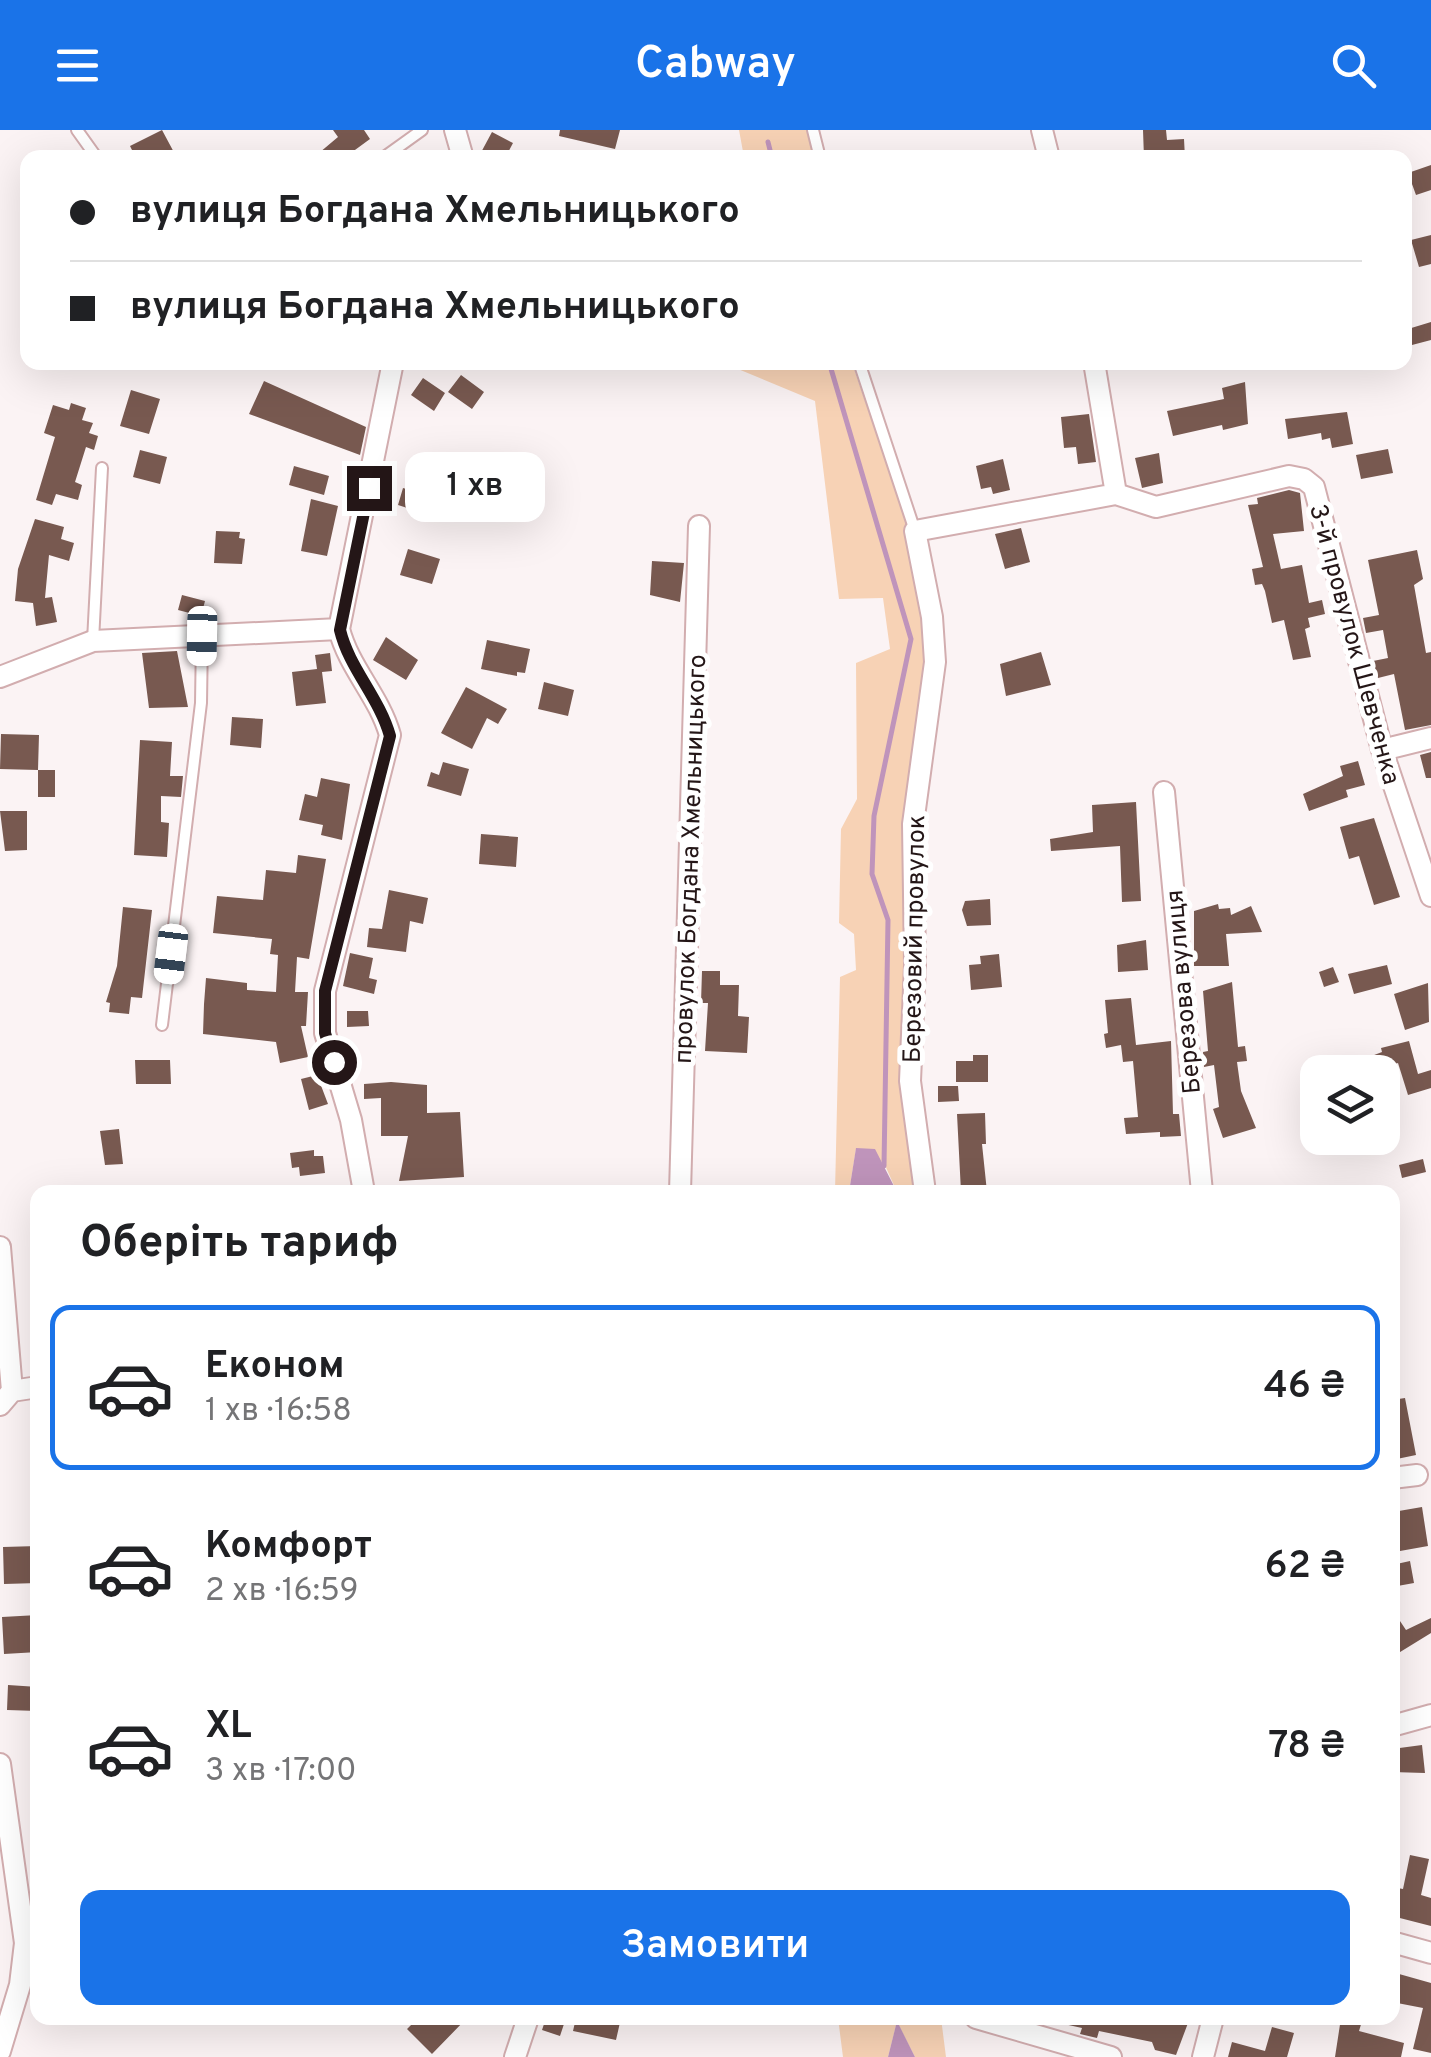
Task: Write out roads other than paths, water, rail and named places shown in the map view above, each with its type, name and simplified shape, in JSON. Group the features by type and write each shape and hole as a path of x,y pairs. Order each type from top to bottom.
{"street":[{"path":"363,1185 351,1120 325,1033 325,991 390,736 382,707 345,651 340,630 391,370"},
{"path":"915,530 1116,494 1095,370"},
{"name":"3-й провулок Шевченка","path":"1116,494 1156,507 1289,476 1304,478 1314,487 1382,750 1431,896"},
{"name":"провулок Богдана Хмельницького","path":"680,1185 699,526"},
{"name":"Березовий провулок","path":"915,530 932,617 936,662 912,824 915,965 910,1081 924,1185"},
{"path":"0,677 94,640 340,630"},
{"path":"1382,750 1431,738"},
{"name":"Березова вулиця","path":"1164,792 1201,1185"},
{"path":"0,1248 6,1398 30,1390"},
{"path":"1400,1477 1416,1475"},
{"path":"1400,1724 1431,1715"},
{"path":"0,1764 25,1943 20,1986 0,2050"},
{"path":"1400,1944 1431,1953"},
{"path":"515,2057 526,2025"},
{"path":"1000,2025 1111,2057"},
{"path":"1203,2057 1211,2025"}],"lane":[{"path":"394,150 422,130"},
{"path":"861,370 915,530"},
{"path":"94,640 102,468"},
{"path":"162,1026 201,703 202,636"}],"waterway":[{"path":"768,142 770,150"},
{"path":"831,370 911,639 874,816 872,874 888,920 884,1166"}]}
